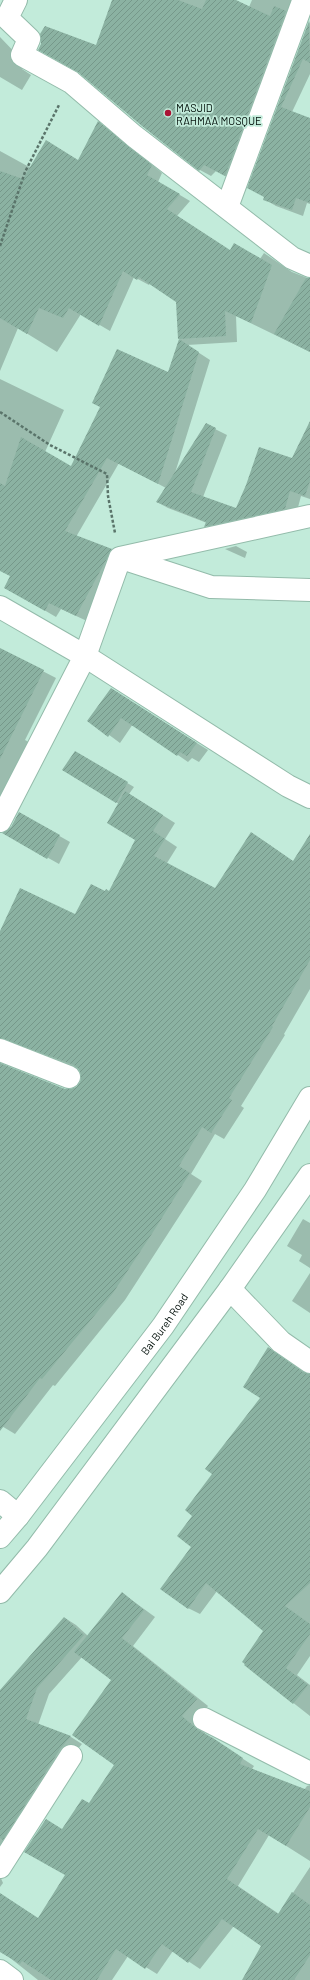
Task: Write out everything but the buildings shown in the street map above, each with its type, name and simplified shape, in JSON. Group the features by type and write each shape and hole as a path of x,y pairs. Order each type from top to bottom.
{"main road":[{"path":"16,0 7,18 29,39 22,55 71,82 134,136 292,258 310,266"},
{"path":"227,207 299,4"},
{"path":"120,558 310,516"},
{"path":"120,558 211,587 310,590"},
{"path":"0,821 85,656 120,558"},
{"path":"0,607 85,656 288,786 310,797"},
{"path":"0,1050 69,1077"},
{"name":"Bai Bureh Road","path":"0,1537 18,1516 163,1326 255,1190 310,1098"},
{"path":"0,1592 37,1548 230,1289 310,1175"},
{"path":"230,1289 281,1342 310,1362"},
{"path":"0,1501 18,1516"},
{"path":"204,1719 310,1773"},
{"path":"0,1868 71,1756"},
{"path":"0,1971 12,1980"}],"path":[{"path":"0,246 25,172 71,82"},
{"path":"0,412 50,445 107,474 108,496 120,558"}],"place":[{"name":"MASJID RAHMAA MOSQUE","path":"168,113"}]}
